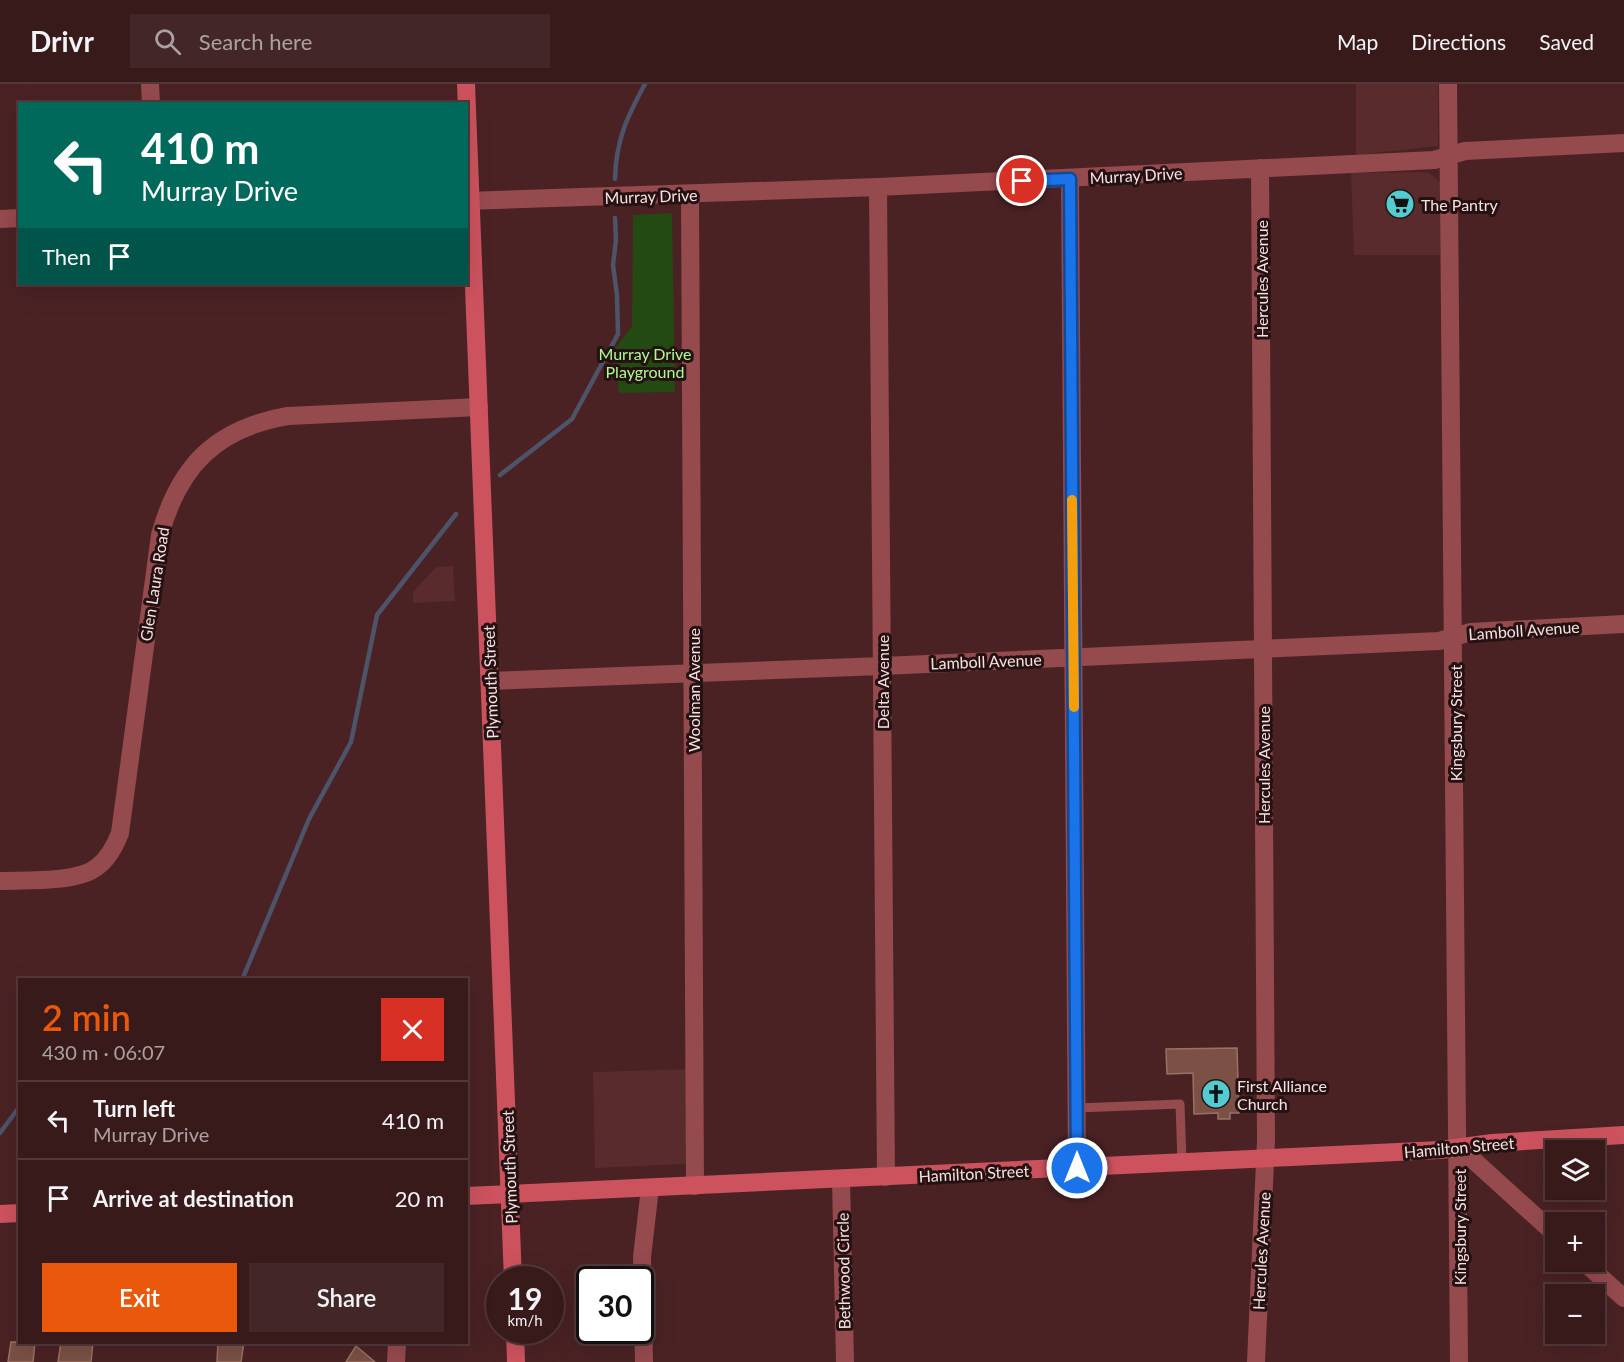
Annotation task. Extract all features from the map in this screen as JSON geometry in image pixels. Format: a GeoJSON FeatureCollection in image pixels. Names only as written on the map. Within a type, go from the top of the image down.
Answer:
{"type":"FeatureCollection","features":[{"type":"Feature","properties":{"kind":"street"},"geometry":{"type":"LineString","coordinates":[[150,84],[151,102]]}},
{"type":"Feature","properties":{"kind":"street","name":"Plymouth Street"},"geometry":{"type":"LineString","coordinates":[[466,84],[466,102]]}},
{"type":"Feature","properties":{"kind":"street","name":"Kingsbury Street"},"geometry":{"type":"LineString","coordinates":[[1448,84],[1460,1362]]}},
{"type":"Feature","properties":{"kind":"street","name":"Murray Drive"},"geometry":{"type":"LineString","coordinates":[[469,201],[690,195],[1070,179],[1434,160],[1465,151],[1624,143]]}},
{"type":"Feature","properties":{"kind":"street","name":"Plymouth Street"},"geometry":{"type":"LineString","coordinates":[[468,162],[513,1266]]}},
{"type":"Feature","properties":{"kind":"street","name":"Hercules Avenue"},"geometry":{"type":"LineString","coordinates":[[1256,1362],[1265,1158],[1260,168]]}},
{"type":"Feature","properties":{"kind":"street"},"geometry":{"type":"LineString","coordinates":[[1070,179],[1077,1168]]}},
{"type":"Feature","properties":{"kind":"street","name":"Delta Avenue"},"geometry":{"type":"LineString","coordinates":[[878,187],[886,1177]]}},
{"type":"Feature","properties":{"kind":"street","name":"Woolman Avenue"},"geometry":{"type":"LineString","coordinates":[[690,195],[695,1186]]}},
{"type":"Feature","properties":{"kind":"street"},"geometry":{"type":"LineString","coordinates":[[0,219],[18,218]]}},
{"type":"Feature","properties":{"kind":"street","name":"Glen Laura Road"},"geometry":{"type":"LineString","coordinates":[[0,881],[64,877],[87,873],[98,867],[115,846],[120,833],[160,535],[167,510],[181,482],[196,462],[216,444],[261,420],[288,416],[479,407]]}},
{"type":"Feature","properties":{"kind":"street","name":"Lamboll Avenue"},"geometry":{"type":"LineString","coordinates":[[490,681],[1263,650],[1439,641],[1471,632],[1624,624]]}},
{"type":"Feature","properties":{"kind":"street","name":"Hamilton Street"},"geometry":{"type":"LineString","coordinates":[[468,1196],[1440,1150],[1492,1143],[1624,1135]]}},
{"type":"Feature","properties":{"kind":"street"},"geometry":{"type":"LineString","coordinates":[[1459,1147],[1545,1225]]}},
{"type":"Feature","properties":{"kind":"street","name":"Bethwood Circle"},"geometry":{"type":"LineString","coordinates":[[841,1180],[844,1362]]}},
{"type":"Feature","properties":{"kind":"street"},"geometry":{"type":"LineString","coordinates":[[644,1362],[642,1257],[650,1188]]}},
{"type":"Feature","properties":{"kind":"street"},"geometry":{"type":"LineString","coordinates":[[0,1214],[18,1213]]}},
{"type":"Feature","properties":{"kind":"street"},"geometry":{"type":"LineString","coordinates":[[1595,1272],[1624,1298]]}},
{"type":"Feature","properties":{"kind":"street"},"geometry":{"type":"LineString","coordinates":[[396,1362],[397,1344]]}},
{"type":"Feature","properties":{"kind":"street"},"geometry":{"type":"LineString","coordinates":[[515,1344],[516,1362]]}},
{"type":"Feature","properties":{"kind":"lane"},"geometry":{"type":"LineString","coordinates":[[1077,1108],[1180,1104],[1182,1162]]}},
{"type":"Feature","properties":{"kind":"shaded area"},"geometry":{"type":"Polygon","coordinates":[[[1356,84],[1438,84],[1438,146],[1356,155],[1356,84]]]}},
{"type":"Feature","properties":{"kind":"shaded area"},"geometry":{"type":"Polygon","coordinates":[[[1428,172],[1440,182],[1440,255],[1354,255],[1351,173],[1428,172]]]}},
{"type":"Feature","properties":{"kind":"shaded area"},"geometry":{"type":"Polygon","coordinates":[[[453,566],[455,601],[413,603],[413,592],[436,567],[453,566]]]}},
{"type":"Feature","properties":{"kind":"shaded area"},"geometry":{"type":"Polygon","coordinates":[[[689,1069],[689,1157],[685,1164],[595,1168],[593,1072],[689,1069]]]}},
{"type":"Feature","properties":{"kind":"green space","name":"Murray Drive Playground"},"geometry":{"type":"Polygon","coordinates":[[[672,213],[675,392],[619,393],[614,350],[632,326],[633,215],[672,213]]]}},
{"type":"Feature","properties":{"kind":"building","name":"First Alliance Church"},"geometry":{"type":"Polygon","coordinates":[[[1237,1048],[1239,1113],[1230,1113],[1230,1119],[1218,1119],[1218,1113],[1194,1114],[1193,1073],[1167,1074],[1166,1049],[1237,1048]]]}},
{"type":"Feature","properties":{"kind":"building"},"geometry":{"type":"Polygon","coordinates":[[[11,1342],[35,1344],[33,1362],[8,1362],[11,1342]]]}},
{"type":"Feature","properties":{"kind":"building"},"geometry":{"type":"Polygon","coordinates":[[[61,1344],[93,1344],[91,1362],[58,1362],[61,1344]]]}},
{"type":"Feature","properties":{"kind":"building"},"geometry":{"type":"Polygon","coordinates":[[[218,1344],[244,1344],[241,1362],[217,1362],[218,1344]]]}},
{"type":"Feature","properties":{"kind":"building"},"geometry":{"type":"Polygon","coordinates":[[[356,1346],[375,1362],[346,1362],[356,1346]]]}},
{"type":"Feature","properties":{"kind":"waterway"},"geometry":{"type":"LineString","coordinates":[[615,179],[620,141],[645,84]]}},
{"type":"Feature","properties":{"kind":"waterway"},"geometry":{"type":"LineString","coordinates":[[500,475],[572,419],[618,334],[617,295],[613,265],[616,240],[615,218]]}},
{"type":"Feature","properties":{"kind":"waterway"},"geometry":{"type":"LineString","coordinates":[[243,978],[309,819],[351,742],[377,615],[456,514]]}},
{"type":"Feature","properties":{"kind":"waterway"},"geometry":{"type":"LineString","coordinates":[[0,1133],[18,1109]]}},
{"type":"Feature","properties":{"kind":"slow traffic"},"geometry":{"type":"LineString","coordinates":[[1072,500],[1074,707]]}},
{"type":"Feature","properties":{"kind":"place","name":"The Pantry"},"geometry":{"type":"Point","coordinates":[1400,204]}},
{"type":"Feature","properties":{"kind":"place","name":"First Alliance Church"},"geometry":{"type":"Point","coordinates":[1216,1094]}},
{"type":"Feature","properties":{"kind":"route"},"geometry":{"type":"LineString","coordinates":[[1022,181],[1070,179],[1077,1168]]}}]}
